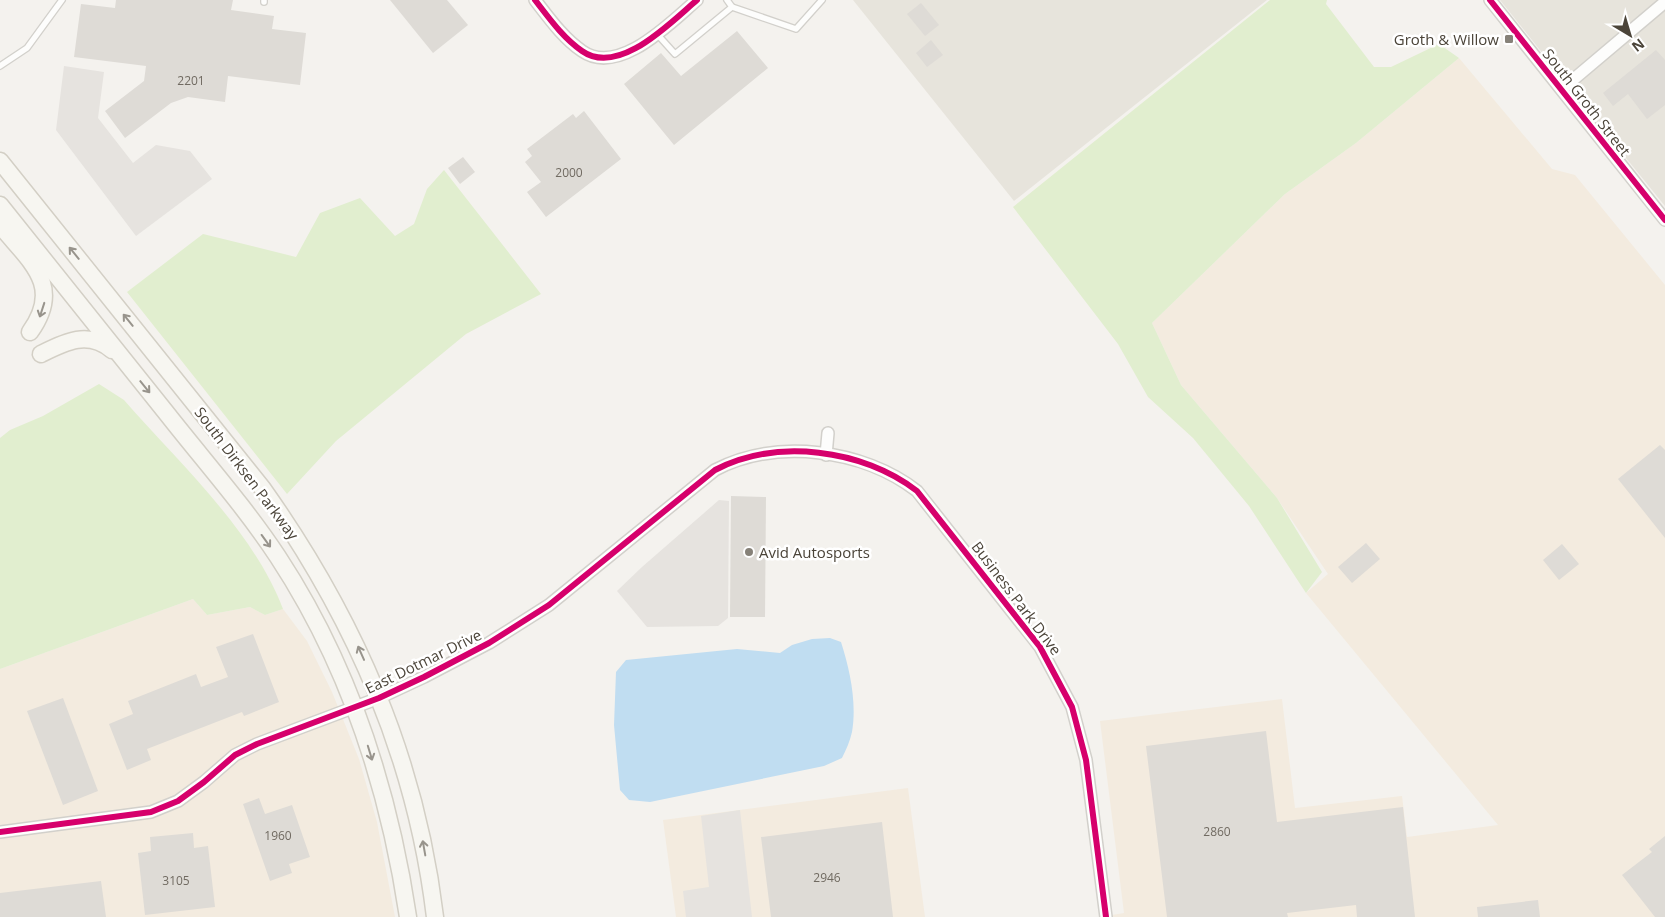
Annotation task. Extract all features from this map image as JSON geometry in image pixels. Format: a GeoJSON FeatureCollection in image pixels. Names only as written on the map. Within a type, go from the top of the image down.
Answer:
{"type":"FeatureCollection","features":[{"type":"Feature","properties":{"kind":"main road","name":"South Dirksen Parkway"},"geometry":{"type":"LineString","coordinates":[[0,161],[263,489],[293,532],[336,602],[360,650],[390,723],[413,797],[421,831],[435,917]]}},
{"type":"Feature","properties":{"kind":"main road","name":"South Dirksen Parkway"},"geometry":{"type":"LineString","coordinates":[[0,205],[238,501],[278,558],[313,619],[354,708],[375,768],[400,865],[408,917]]}},
{"type":"Feature","properties":{"kind":"main road"},"geometry":{"type":"LineString","coordinates":[[0,224],[42,276],[45,299],[38,322],[30,332]]}},
{"type":"Feature","properties":{"kind":"main road"},"geometry":{"type":"LineString","coordinates":[[41,354],[63,343],[86,338],[109,347],[122,357]]}},
{"type":"Feature","properties":{"kind":"street"},"geometry":{"type":"LineString","coordinates":[[535,0],[567,39],[583,53],[608,58],[635,50],[698,0]]}},
{"type":"Feature","properties":{"kind":"street","name":"South Groth Street"},"geometry":{"type":"LineString","coordinates":[[1490,0],[1665,220]]}},
{"type":"Feature","properties":{"kind":"street"},"geometry":{"type":"LineString","coordinates":[[1562,89],[1665,2]]}},
{"type":"Feature","properties":{"kind":"street"},"geometry":{"type":"LineString","coordinates":[[826,455],[828,433]]}},
{"type":"Feature","properties":{"kind":"street","name":"East Dotmar Drive"},"geometry":{"type":"LineString","coordinates":[[0,832],[151,812],[178,801],[204,782],[235,755],[257,744],[379,698],[489,643],[549,605],[715,470],[730,462],[774,451],[826,455]]}},
{"type":"Feature","properties":{"kind":"street","name":"Business Park Drive"},"geometry":{"type":"LineString","coordinates":[[826,455],[871,464],[917,490],[1040,647],[1052,666],[1072,707],[1086,760],[1106,917]]}},
{"type":"Feature","properties":{"kind":"lane"},"geometry":{"type":"LineString","coordinates":[[0,66],[27,48],[62,0]]}},
{"type":"Feature","properties":{"kind":"lane"},"geometry":{"type":"LineString","coordinates":[[727,0],[732,7],[796,29],[822,0]]}},
{"type":"Feature","properties":{"kind":"lane"},"geometry":{"type":"LineString","coordinates":[[657,34],[675,54],[732,7]]}},
{"type":"Feature","properties":{"kind":"shaded area"},"geometry":{"type":"Polygon","coordinates":[[[853,0],[1267,0],[1014,201],[853,0]]]}},
{"type":"Feature","properties":{"kind":"shaded area"},"geometry":{"type":"Polygon","coordinates":[[[1500,0],[1665,0],[1665,206],[1626,158],[1500,0]]]}},
{"type":"Feature","properties":{"kind":"shaded area"},"geometry":{"type":"Polygon","coordinates":[[[1459,58],[1552,169],[1575,175],[1665,285],[1665,917],[1100,917],[1124,913],[1100,721],[1282,699],[1295,808],[1402,796],[1407,837],[1498,825],[1306,593],[1328,574],[1277,498],[1181,385],[1152,323],[1285,194],[1356,143],[1459,58]]]}},
{"type":"Feature","properties":{"kind":"shaded area"},"geometry":{"type":"Polygon","coordinates":[[[64,66],[104,72],[98,118],[133,163],[156,145],[190,151],[212,179],[136,236],[56,130],[64,66]]]}},
{"type":"Feature","properties":{"kind":"shaded area"},"geometry":{"type":"Polygon","coordinates":[[[719,500],[729,501],[728,618],[718,626],[647,627],[617,591],[719,500]]]}},
{"type":"Feature","properties":{"kind":"shaded area"},"geometry":{"type":"Polygon","coordinates":[[[193,599],[207,615],[250,607],[265,615],[283,609],[307,641],[332,692],[359,759],[377,822],[395,917],[0,917],[0,669],[193,599]]]}},
{"type":"Feature","properties":{"kind":"shaded area"},"geometry":{"type":"Polygon","coordinates":[[[908,788],[925,917],[676,917],[663,820],[908,788]]]}},
{"type":"Feature","properties":{"kind":"shaded area"},"geometry":{"type":"Polygon","coordinates":[[[740,810],[752,917],[686,917],[683,891],[709,887],[701,816],[740,810]]]}},
{"type":"Feature","properties":{"kind":"green space"},"geometry":{"type":"Polygon","coordinates":[[[1270,0],[1327,0],[1326,4],[1374,67],[1391,67],[1439,44],[1459,58],[1356,143],[1285,194],[1152,323],[1181,385],[1277,498],[1322,572],[1306,593],[1249,506],[1193,438],[1148,397],[1118,344],[1013,207],[1270,0]]]}},
{"type":"Feature","properties":{"kind":"green space"},"geometry":{"type":"Polygon","coordinates":[[[444,170],[541,294],[466,334],[336,441],[287,494],[127,292],[203,234],[296,257],[320,213],[360,198],[395,236],[414,224],[427,189],[444,170]]]}},
{"type":"Feature","properties":{"kind":"green space"},"geometry":{"type":"Polygon","coordinates":[[[99,384],[124,400],[213,498],[253,552],[270,580],[283,609],[265,615],[250,607],[207,615],[193,599],[0,669],[0,438],[10,430],[43,416],[99,384]]]}},
{"type":"Feature","properties":{"kind":"water"},"geometry":{"type":"Polygon","coordinates":[[[830,638],[841,642],[850,675],[853,698],[852,732],[842,758],[824,766],[650,802],[629,800],[620,790],[614,725],[616,672],[626,660],[737,649],[780,653],[792,645],[812,639],[830,638]]]}},
{"type":"Feature","properties":{"kind":"building"},"geometry":{"type":"Polygon","coordinates":[[[116,0],[233,0],[231,10],[274,16],[272,29],[306,33],[300,85],[228,76],[225,102],[188,97],[171,103],[125,138],[105,111],[144,81],[146,66],[74,57],[81,4],[115,8],[116,0]]]}},
{"type":"Feature","properties":{"kind":"building"},"geometry":{"type":"Polygon","coordinates":[[[390,0],[447,0],[468,25],[433,53],[390,0]]]}},
{"type":"Feature","properties":{"kind":"building"},"geometry":{"type":"Polygon","coordinates":[[[921,3],[939,25],[925,36],[907,14],[921,3]]]}},
{"type":"Feature","properties":{"kind":"building"},"geometry":{"type":"Polygon","coordinates":[[[737,31],[768,68],[674,145],[624,84],[661,53],[681,76],[737,31]]]}},
{"type":"Feature","properties":{"kind":"building"},"geometry":{"type":"Polygon","coordinates":[[[931,40],[943,55],[927,67],[916,53],[931,40]]]}},
{"type":"Feature","properties":{"kind":"building"},"geometry":{"type":"Polygon","coordinates":[[[1656,50],[1665,60],[1665,105],[1647,119],[1628,94],[1613,106],[1603,93],[1656,50]]]}},
{"type":"Feature","properties":{"kind":"building"},"geometry":{"type":"Polygon","coordinates":[[[584,111],[621,159],[546,217],[527,192],[541,182],[525,162],[532,156],[527,149],[573,114],[576,118],[584,111]]]}},
{"type":"Feature","properties":{"kind":"building"},"geometry":{"type":"Polygon","coordinates":[[[463,157],[475,172],[460,184],[448,168],[463,157]]]}},
{"type":"Feature","properties":{"kind":"building"},"geometry":{"type":"Polygon","coordinates":[[[1660,445],[1665,450],[1665,538],[1618,479],[1660,445]]]}},
{"type":"Feature","properties":{"kind":"building"},"geometry":{"type":"Polygon","coordinates":[[[731,496],[766,497],[765,617],[730,617],[731,496]]]}},
{"type":"Feature","properties":{"kind":"building"},"geometry":{"type":"Polygon","coordinates":[[[1366,543],[1380,559],[1352,583],[1338,567],[1366,543]]]}},
{"type":"Feature","properties":{"kind":"building"},"geometry":{"type":"Polygon","coordinates":[[[1562,544],[1579,564],[1559,580],[1543,560],[1562,544]]]}},
{"type":"Feature","properties":{"kind":"building"},"geometry":{"type":"Polygon","coordinates":[[[253,634],[279,702],[244,716],[242,712],[147,749],[151,760],[127,770],[109,724],[133,714],[128,701],[196,674],[201,687],[228,677],[216,647],[253,634]]]}},
{"type":"Feature","properties":{"kind":"building"},"geometry":{"type":"Polygon","coordinates":[[[63,698],[98,791],[63,805],[27,711],[63,698]]]}},
{"type":"Feature","properties":{"kind":"building"},"geometry":{"type":"Polygon","coordinates":[[[1266,731],[1277,822],[1403,807],[1415,917],[1357,917],[1356,905],[1287,913],[1288,917],[1167,917],[1146,746],[1266,731]]]}},
{"type":"Feature","properties":{"kind":"building"},"geometry":{"type":"Polygon","coordinates":[[[259,798],[265,814],[292,805],[310,857],[289,864],[292,873],[270,881],[243,804],[259,798]]]}},
{"type":"Feature","properties":{"kind":"building"},"geometry":{"type":"Polygon","coordinates":[[[882,822],[893,917],[771,917],[761,837],[882,822]]]}},
{"type":"Feature","properties":{"kind":"building"},"geometry":{"type":"Polygon","coordinates":[[[193,833],[194,848],[208,846],[215,907],[145,915],[138,853],[151,851],[150,837],[193,833]]]}},
{"type":"Feature","properties":{"kind":"building"},"geometry":{"type":"Polygon","coordinates":[[[1665,836],[1665,917],[1655,917],[1622,875],[1652,852],[1649,849],[1665,836]]]}},
{"type":"Feature","properties":{"kind":"building"},"geometry":{"type":"Polygon","coordinates":[[[101,881],[106,917],[0,917],[0,893],[101,881]]]}},
{"type":"Feature","properties":{"kind":"building"},"geometry":{"type":"Polygon","coordinates":[[[1538,900],[1540,917],[1478,917],[1477,907],[1538,900]]]}},
{"type":"Feature","properties":{"kind":"cycle path"},"geometry":{"type":"LineString","coordinates":[[535,0],[569,40],[582,51],[596,57],[612,57],[644,44],[697,0]]}},
{"type":"Feature","properties":{"kind":"cycle path"},"geometry":{"type":"LineString","coordinates":[[1490,0],[1665,220]]}},
{"type":"Feature","properties":{"kind":"cycle path"},"geometry":{"type":"LineString","coordinates":[[0,832],[151,812],[178,801],[204,782],[235,755],[257,744],[379,698],[489,643],[549,605],[715,470],[739,460],[765,454],[791,452],[819,453],[845,457],[871,466],[895,477],[917,491],[1040,647],[1072,707],[1086,760],[1106,917]]}},
{"type":"Feature","properties":{"kind":"place","name":"Groth & Willow"},"geometry":{"type":"Point","coordinates":[1509,39]}},
{"type":"Feature","properties":{"kind":"place","name":"Avid Autosports"},"geometry":{"type":"Point","coordinates":[749,552]}}]}
